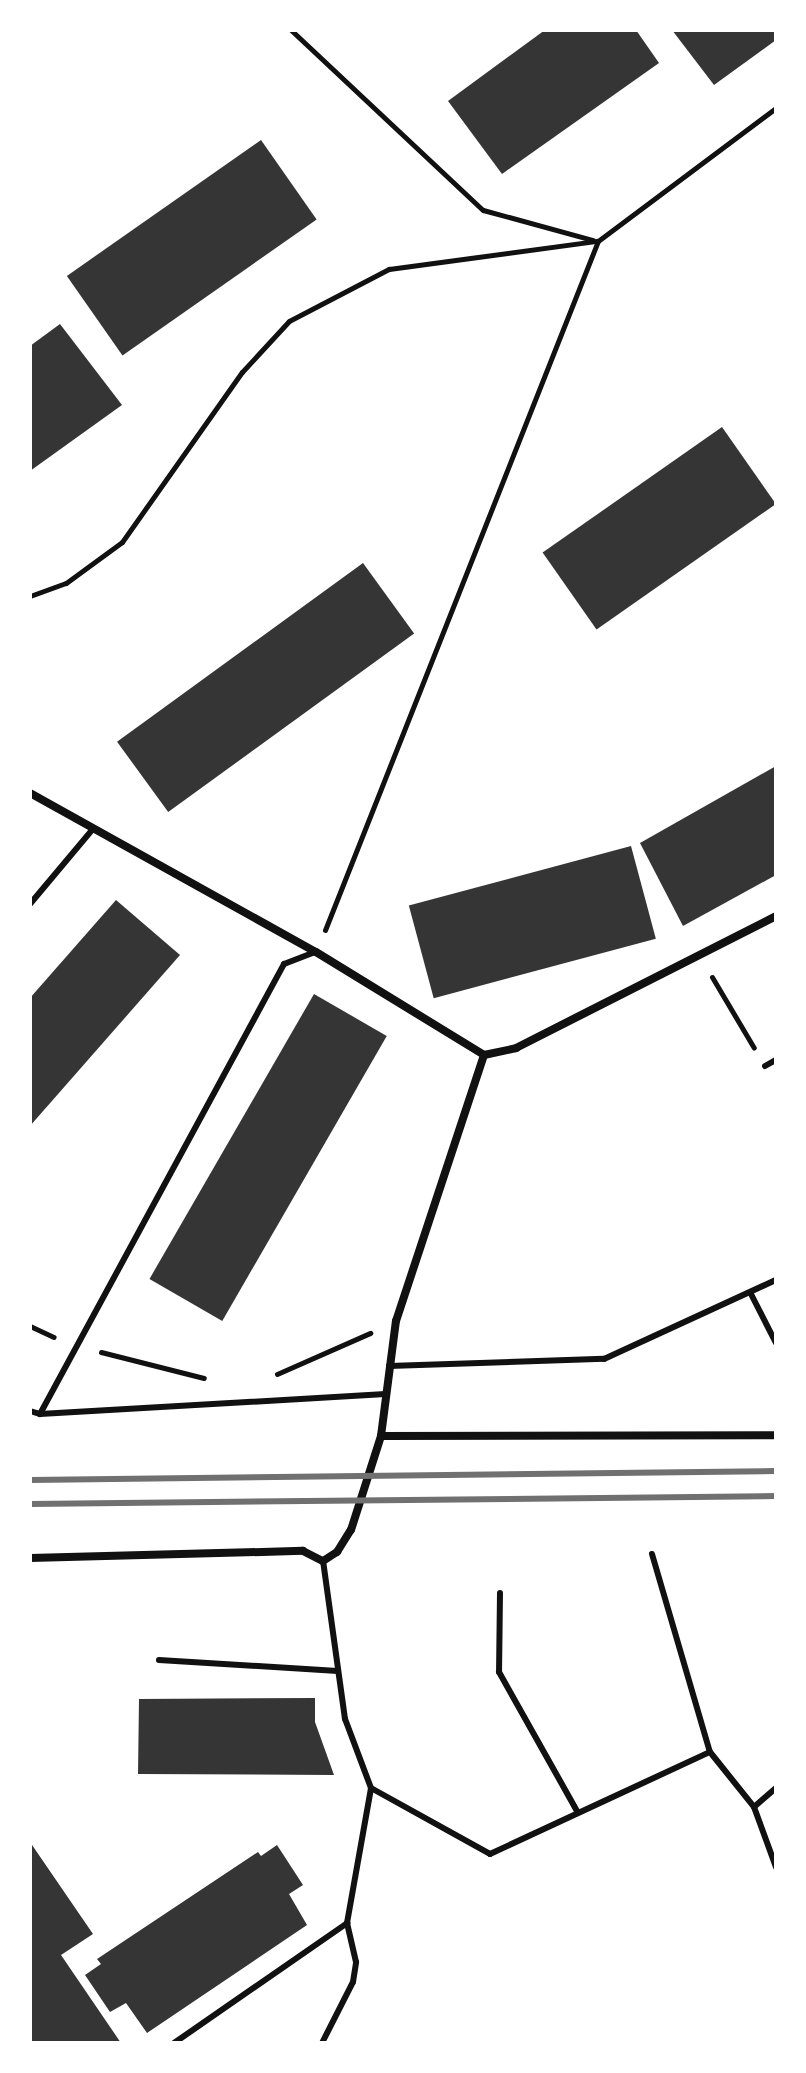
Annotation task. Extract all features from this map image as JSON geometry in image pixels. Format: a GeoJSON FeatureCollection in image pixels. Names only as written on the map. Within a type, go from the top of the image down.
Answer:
{"type":"FeatureCollection","features":[{"type":"Feature","properties":{"kind":"street"},"geometry":{"type":"LineString","coordinates":[[30,793],[316,952],[484,1055],[516,1048],[701,957],[776,916]]}},
{"type":"Feature","properties":{"kind":"street"},"geometry":{"type":"LineString","coordinates":[[30,1558],[303,1551],[323,1561],[337,1552],[351,1530],[381,1436],[396,1321],[484,1055]]}},
{"type":"Feature","properties":{"kind":"street"},"geometry":{"type":"LineString","coordinates":[[381,1436],[776,1435]]}},
{"type":"Feature","properties":{"kind":"lane"},"geometry":{"type":"LineString","coordinates":[[30,904],[92,830]]}},
{"type":"Feature","properties":{"kind":"lane"},"geometry":{"type":"LineString","coordinates":[[40,1414],[284,964],[316,952]]}},
{"type":"Feature","properties":{"kind":"lane"},"geometry":{"type":"LineString","coordinates":[[765,1066],[776,1060]]}},
{"type":"Feature","properties":{"kind":"lane"},"geometry":{"type":"LineString","coordinates":[[388,1366],[604,1359],[776,1280]]}},
{"type":"Feature","properties":{"kind":"lane"},"geometry":{"type":"LineString","coordinates":[[751,1294],[776,1343]]}},
{"type":"Feature","properties":{"kind":"lane"},"geometry":{"type":"LineString","coordinates":[[30,1411],[40,1414],[385,1394]]}},
{"type":"Feature","properties":{"kind":"lane"},"geometry":{"type":"LineString","coordinates":[[652,1554],[710,1752],[754,1807],[776,1867]]}},
{"type":"Feature","properties":{"kind":"lane"},"geometry":{"type":"LineString","coordinates":[[322,2043],[353,1982],[356,1962],[347,1923],[371,1788],[345,1719],[323,1561]]}},
{"type":"Feature","properties":{"kind":"lane"},"geometry":{"type":"LineString","coordinates":[[500,1593],[499,1672],[577,1811]]}},
{"type":"Feature","properties":{"kind":"lane"},"geometry":{"type":"LineString","coordinates":[[159,1660],[338,1671]]}},
{"type":"Feature","properties":{"kind":"lane"},"geometry":{"type":"LineString","coordinates":[[371,1788],[490,1854],[577,1811],[710,1752]]}},
{"type":"Feature","properties":{"kind":"lane"},"geometry":{"type":"LineString","coordinates":[[754,1807],[776,1788]]}},
{"type":"Feature","properties":{"kind":"lane"},"geometry":{"type":"LineString","coordinates":[[174,2043],[347,1923]]}},
{"type":"Feature","properties":{"kind":"path"},"geometry":{"type":"LineString","coordinates":[[291,30],[483,210],[598,241]]}},
{"type":"Feature","properties":{"kind":"path"},"geometry":{"type":"LineString","coordinates":[[30,596],[66,583],[122,542],[242,372],[289,321],[389,269],[598,241],[776,108]]}},
{"type":"Feature","properties":{"kind":"path"},"geometry":{"type":"LineString","coordinates":[[316,952],[598,241]]}},
{"type":"Feature","properties":{"kind":"path"},"geometry":{"type":"LineString","coordinates":[[701,957],[765,1066]]}},
{"type":"Feature","properties":{"kind":"path"},"geometry":{"type":"LineString","coordinates":[[272,1376],[396,1321]]}},
{"type":"Feature","properties":{"kind":"path"},"geometry":{"type":"LineString","coordinates":[[30,1326],[75,1346],[208,1379]]}},
{"type":"Feature","properties":{"kind":"building"},"geometry":{"type":"Polygon","coordinates":[[[545,30],[636,30],[659,63],[502,174],[448,101],[545,30]]]}},
{"type":"Feature","properties":{"kind":"building"},"geometry":{"type":"Polygon","coordinates":[[[672,30],[776,30],[776,40],[714,85],[672,30]]]}},
{"type":"Feature","properties":{"kind":"building"},"geometry":{"type":"Polygon","coordinates":[[[261,140],[317,219],[122,355],[67,276],[261,140]]]}},
{"type":"Feature","properties":{"kind":"building"},"geometry":{"type":"Polygon","coordinates":[[[60,324],[122,405],[30,471],[30,346],[60,324]]]}},
{"type":"Feature","properties":{"kind":"building"},"geometry":{"type":"Polygon","coordinates":[[[722,427],[776,504],[597,630],[543,553],[722,427]]]}},
{"type":"Feature","properties":{"kind":"building"},"geometry":{"type":"Polygon","coordinates":[[[363,563],[414,633],[168,812],[117,742],[363,563]]]}},
{"type":"Feature","properties":{"kind":"building"},"geometry":{"type":"Polygon","coordinates":[[[776,766],[776,875],[683,926],[640,843],[776,766]]]}},
{"type":"Feature","properties":{"kind":"building"},"geometry":{"type":"Polygon","coordinates":[[[631,846],[656,939],[434,998],[409,906],[631,846]]]}},
{"type":"Feature","properties":{"kind":"building"},"geometry":{"type":"Polygon","coordinates":[[[116,900],[180,955],[30,1126],[30,998],[116,900]]]}},
{"type":"Feature","properties":{"kind":"building"},"geometry":{"type":"Polygon","coordinates":[[[314,994],[387,1036],[222,1321],[150,1279],[314,994]]]}},
{"type":"Feature","properties":{"kind":"building"},"geometry":{"type":"Polygon","coordinates":[[[315,1698],[315,1722],[334,1775],[138,1774],[139,1699],[315,1698]]]}},
{"type":"Feature","properties":{"kind":"building"},"geometry":{"type":"Polygon","coordinates":[[[30,1842],[93,1934],[61,1955],[121,2043],[30,2043],[30,1842]]]}},
{"type":"Feature","properties":{"kind":"building"},"geometry":{"type":"Polygon","coordinates":[[[277,1845],[303,1885],[289,1894],[307,1925],[147,2033],[126,2003],[110,2012],[85,1975],[101,1964],[97,1959],[258,1852],[261,1856],[277,1845]]]}},
{"type":"Feature","properties":{"kind":"railway"},"geometry":{"type":"LineString","coordinates":[[30,1480],[776,1471]]}},
{"type":"Feature","properties":{"kind":"railway"},"geometry":{"type":"LineString","coordinates":[[30,1504],[776,1496]]}}]}
